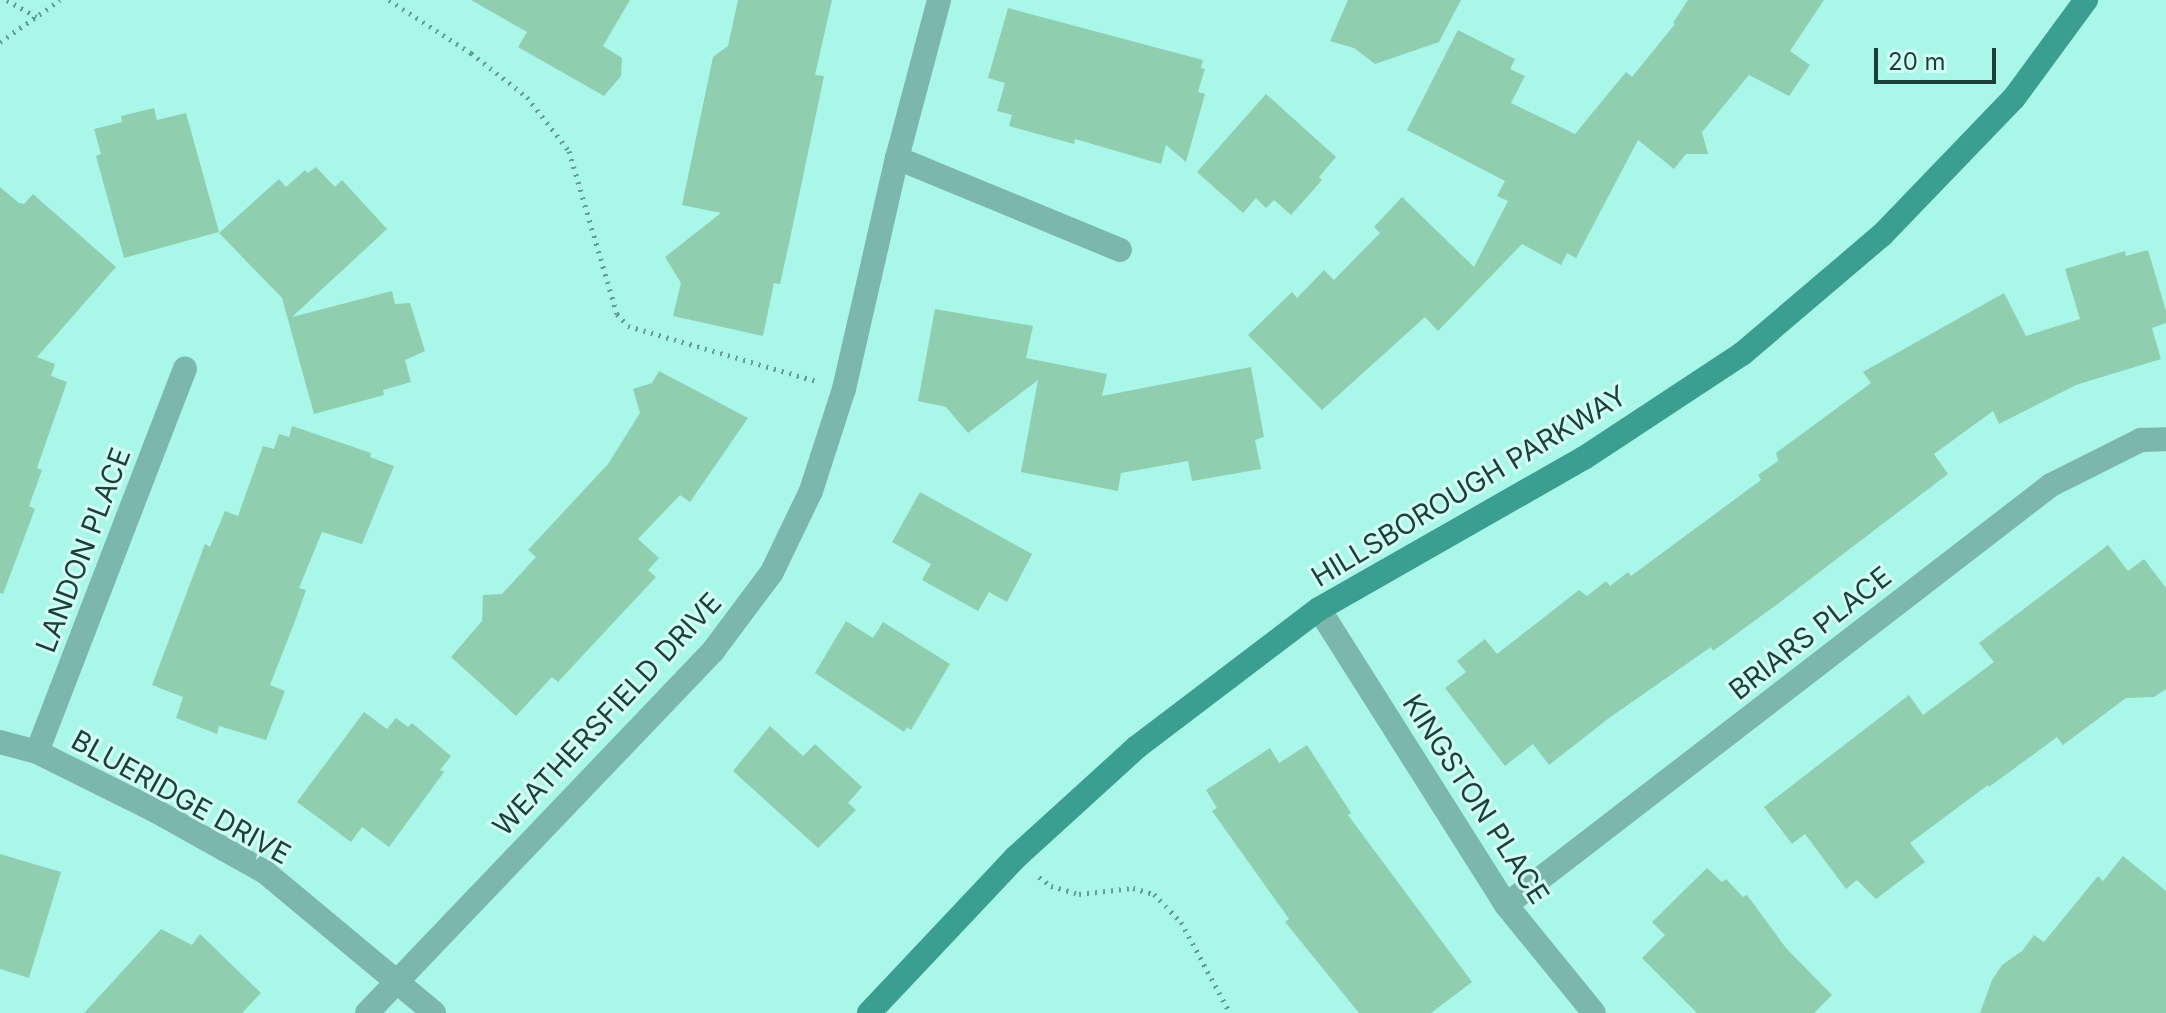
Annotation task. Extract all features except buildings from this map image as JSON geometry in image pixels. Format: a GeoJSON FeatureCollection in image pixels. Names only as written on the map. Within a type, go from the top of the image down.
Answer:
{"type":"FeatureCollection","features":[{"type":"Feature","properties":{"kind":"street","name":"WEATHERSFIELD DRIVE"},"geometry":{"type":"LineString","coordinates":[[367,1013],[713,651],[772,572],[811,491],[844,389],[897,158],[939,0]]}},
{"type":"Feature","properties":{"kind":"street","name":"HILLSBOROUGH PARKWAY"},"geometry":{"type":"LineString","coordinates":[[869,1013],[1015,858],[1137,747],[1319,609],[1584,458],[1742,354],[1882,235],[2014,98],[2086,0]]}},
{"type":"Feature","properties":{"kind":"street"},"geometry":{"type":"LineString","coordinates":[[897,158],[1120,250]]}},
{"type":"Feature","properties":{"kind":"street","name":"LANDON PLACE"},"geometry":{"type":"LineString","coordinates":[[37,752],[185,369]]}},
{"type":"Feature","properties":{"kind":"street","name":"BRIARS PLACE"},"geometry":{"type":"LineString","coordinates":[[1506,905],[2051,485],[2141,440],[2166,439]]}},
{"type":"Feature","properties":{"kind":"street","name":"KINGSTON PLACE"},"geometry":{"type":"LineString","coordinates":[[1319,609],[1506,905],[1594,1013]]}},
{"type":"Feature","properties":{"kind":"street","name":"BLUERIDGE DRIVE"},"geometry":{"type":"LineString","coordinates":[[0,742],[37,752],[154,810],[265,872],[434,1013]]}},
{"type":"Feature","properties":{"kind":"path"},"geometry":{"type":"LineString","coordinates":[[7,0],[36,17]]}},
{"type":"Feature","properties":{"kind":"path"},"geometry":{"type":"LineString","coordinates":[[0,42],[60,0]]}},
{"type":"Feature","properties":{"kind":"path"},"geometry":{"type":"LineString","coordinates":[[389,0],[398,2],[471,53],[527,97],[569,151],[617,314],[628,326],[844,389]]}},
{"type":"Feature","properties":{"kind":"path"},"geometry":{"type":"LineString","coordinates":[[1015,858],[1051,886],[1079,894],[1133,888],[1154,894],[1181,922],[1230,1013]]}}]}
